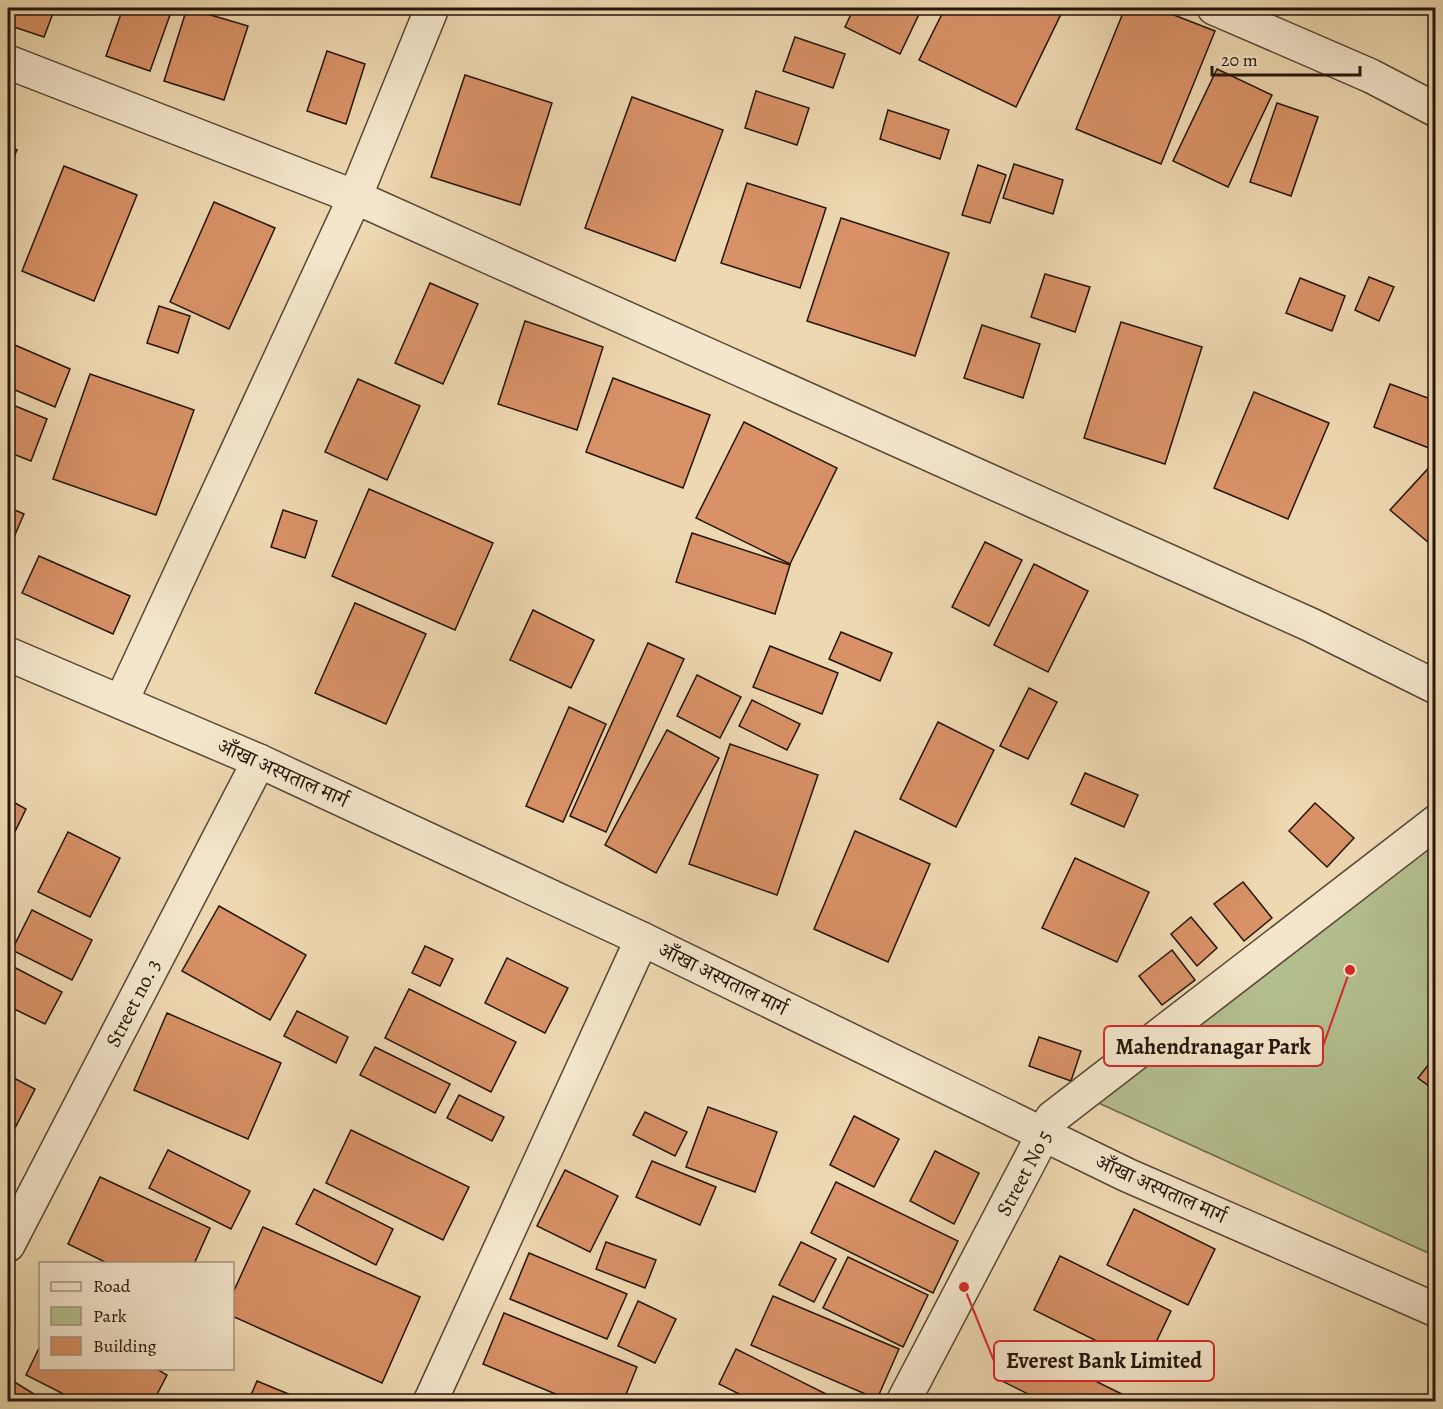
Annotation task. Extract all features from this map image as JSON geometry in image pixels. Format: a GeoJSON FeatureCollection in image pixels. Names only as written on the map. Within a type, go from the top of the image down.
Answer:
{"type":"FeatureCollection","features":[{"type":"Feature","properties":{"kind":"street"},"geometry":{"type":"LineString","coordinates":[[121,702],[355,197],[432,8]]}},
{"type":"Feature","properties":{"kind":"street"},"geometry":{"type":"LineString","coordinates":[[1214,8],[1371,76],[1436,110]]}},
{"type":"Feature","properties":{"kind":"street"},"geometry":{"type":"LineString","coordinates":[[8,62],[355,197],[1300,620],[1436,687]]}},
{"type":"Feature","properties":{"kind":"street","name":"आँखा अस्पताल मार्ग"},"geometry":{"type":"LineString","coordinates":[[8,654],[259,761],[642,939],[1127,1175],[1436,1310]]}},
{"type":"Feature","properties":{"kind":"street","name":"Street no. 3"},"geometry":{"type":"LineString","coordinates":[[8,1245],[259,761]]}},
{"type":"Feature","properties":{"kind":"street","name":"Street No 5"},"geometry":{"type":"LineString","coordinates":[[903,1401],[1052,1118],[1436,822]]}},
{"type":"Feature","properties":{"kind":"street"},"geometry":{"type":"LineString","coordinates":[[430,1401],[642,939]]}},
{"type":"Feature","properties":{"kind":"green space"},"geometry":{"type":"Polygon","coordinates":[[[1435,840],[1435,1256],[1092,1100],[1435,840]]]}},
{"type":"Feature","properties":{"kind":"building"},"geometry":{"type":"Polygon","coordinates":[[[13,8],[55,8],[44,37],[8,25],[13,8]]]}},
{"type":"Feature","properties":{"kind":"building"},"geometry":{"type":"Polygon","coordinates":[[[123,8],[149,8],[170,15],[150,71],[106,56],[123,8]]]}},
{"type":"Feature","properties":{"kind":"building"},"geometry":{"type":"Polygon","coordinates":[[[187,8],[248,26],[224,100],[164,81],[187,8]]]}},
{"type":"Feature","properties":{"kind":"building"},"geometry":{"type":"Polygon","coordinates":[[[854,8],[922,8],[900,54],[845,27],[854,8]]]}},
{"type":"Feature","properties":{"kind":"building"},"geometry":{"type":"Polygon","coordinates":[[[945,8],[1048,8],[1061,14],[1016,107],[919,60],[945,8]]]}},
{"type":"Feature","properties":{"kind":"building"},"geometry":{"type":"Polygon","coordinates":[[[1125,8],[1156,8],[1215,31],[1161,164],[1076,129],[1125,8]]]}},
{"type":"Feature","properties":{"kind":"building"},"geometry":{"type":"Polygon","coordinates":[[[795,37],[845,54],[833,88],[783,71],[795,37]]]}},
{"type":"Feature","properties":{"kind":"building"},"geometry":{"type":"Polygon","coordinates":[[[327,51],[365,64],[346,124],[307,111],[327,51]]]}},
{"type":"Feature","properties":{"kind":"building"},"geometry":{"type":"Polygon","coordinates":[[[1217,69],[1272,95],[1228,187],[1173,161],[1217,69]]]}},
{"type":"Feature","properties":{"kind":"building"},"geometry":{"type":"Polygon","coordinates":[[[465,75],[552,103],[520,205],[431,177],[465,75]]]}},
{"type":"Feature","properties":{"kind":"building"},"geometry":{"type":"Polygon","coordinates":[[[756,91],[809,108],[797,145],[745,128],[756,91]]]}},
{"type":"Feature","properties":{"kind":"building"},"geometry":{"type":"Polygon","coordinates":[[[632,97],[723,130],[675,261],[585,228],[632,97]]]}},
{"type":"Feature","properties":{"kind":"building"},"geometry":{"type":"Polygon","coordinates":[[[1277,103],[1318,117],[1291,196],[1250,182],[1277,103]]]}},
{"type":"Feature","properties":{"kind":"building"},"geometry":{"type":"Polygon","coordinates":[[[888,110],[949,130],[940,159],[880,139],[888,110]]]}},
{"type":"Feature","properties":{"kind":"building"},"geometry":{"type":"Polygon","coordinates":[[[8,146],[17,150],[8,171],[8,146]]]}},
{"type":"Feature","properties":{"kind":"building"},"geometry":{"type":"Polygon","coordinates":[[[1014,164],[1063,180],[1053,214],[1003,198],[1014,164]]]}},
{"type":"Feature","properties":{"kind":"building"},"geometry":{"type":"Polygon","coordinates":[[[978,165],[1006,175],[990,223],[962,215],[978,165]]]}},
{"type":"Feature","properties":{"kind":"building"},"geometry":{"type":"Polygon","coordinates":[[[64,166],[137,195],[94,301],[22,271],[64,166]]]}},
{"type":"Feature","properties":{"kind":"building"},"geometry":{"type":"Polygon","coordinates":[[[747,183],[826,208],[800,288],[721,263],[747,183]]]}},
{"type":"Feature","properties":{"kind":"building"},"geometry":{"type":"Polygon","coordinates":[[[214,202],[275,228],[229,329],[170,302],[214,202]]]}},
{"type":"Feature","properties":{"kind":"building"},"geometry":{"type":"Polygon","coordinates":[[[841,218],[949,253],[915,356],[807,321],[841,218]]]}},
{"type":"Feature","properties":{"kind":"building"},"geometry":{"type":"Polygon","coordinates":[[[1045,274],[1090,287],[1075,332],[1031,317],[1045,274]]]}},
{"type":"Feature","properties":{"kind":"building"},"geometry":{"type":"Polygon","coordinates":[[[1369,277],[1394,287],[1379,321],[1355,310],[1369,277]]]}},
{"type":"Feature","properties":{"kind":"building"},"geometry":{"type":"Polygon","coordinates":[[[1300,278],[1345,296],[1332,331],[1286,313],[1300,278]]]}},
{"type":"Feature","properties":{"kind":"building"},"geometry":{"type":"Polygon","coordinates":[[[430,283],[478,304],[443,384],[395,363],[430,283]]]}},
{"type":"Feature","properties":{"kind":"building"},"geometry":{"type":"Polygon","coordinates":[[[159,306],[190,316],[178,353],[147,343],[159,306]]]}},
{"type":"Feature","properties":{"kind":"building"},"geometry":{"type":"Polygon","coordinates":[[[525,321],[603,347],[577,430],[498,404],[525,321]]]}},
{"type":"Feature","properties":{"kind":"building"},"geometry":{"type":"Polygon","coordinates":[[[1121,322],[1202,347],[1165,464],[1084,438],[1121,322]]]}},
{"type":"Feature","properties":{"kind":"building"},"geometry":{"type":"Polygon","coordinates":[[[982,325],[1040,344],[1023,398],[964,378],[982,325]]]}},
{"type":"Feature","properties":{"kind":"building"},"geometry":{"type":"Polygon","coordinates":[[[8,342],[70,369],[55,407],[8,387],[8,342]]]}},
{"type":"Feature","properties":{"kind":"building"},"geometry":{"type":"Polygon","coordinates":[[[90,374],[194,410],[156,515],[53,479],[90,374]]]}},
{"type":"Feature","properties":{"kind":"building"},"geometry":{"type":"Polygon","coordinates":[[[613,378],[710,415],[683,488],[586,452],[613,378]]]}},
{"type":"Feature","properties":{"kind":"building"},"geometry":{"type":"Polygon","coordinates":[[[358,379],[420,406],[387,480],[325,452],[358,379]]]}},
{"type":"Feature","properties":{"kind":"building"},"geometry":{"type":"Polygon","coordinates":[[[1390,384],[1436,401],[1436,432],[1429,448],[1374,427],[1390,384]]]}},
{"type":"Feature","properties":{"kind":"building"},"geometry":{"type":"Polygon","coordinates":[[[1254,392],[1329,423],[1288,519],[1214,488],[1254,392]]]}},
{"type":"Feature","properties":{"kind":"building"},"geometry":{"type":"Polygon","coordinates":[[[8,403],[47,419],[31,461],[8,452],[8,403]]]}},
{"type":"Feature","properties":{"kind":"building"},"geometry":{"type":"Polygon","coordinates":[[[744,422],[837,468],[790,564],[696,518],[744,422]]]}},
{"type":"Feature","properties":{"kind":"building"},"geometry":{"type":"Polygon","coordinates":[[[1436,460],[1436,535],[1429,543],[1390,510],[1436,460]]]}},
{"type":"Feature","properties":{"kind":"building"},"geometry":{"type":"Polygon","coordinates":[[[369,489],[493,543],[455,630],[332,576],[369,489]]]}},
{"type":"Feature","properties":{"kind":"building"},"geometry":{"type":"Polygon","coordinates":[[[8,507],[24,514],[8,551],[8,507]]]}},
{"type":"Feature","properties":{"kind":"building"},"geometry":{"type":"Polygon","coordinates":[[[283,510],[317,521],[305,558],[271,547],[283,510]]]}},
{"type":"Feature","properties":{"kind":"building"},"geometry":{"type":"Polygon","coordinates":[[[692,533],[790,565],[775,614],[676,582],[692,533]]]}},
{"type":"Feature","properties":{"kind":"building"},"geometry":{"type":"Polygon","coordinates":[[[985,542],[1022,560],[989,626],[952,607],[985,542]]]}},
{"type":"Feature","properties":{"kind":"building"},"geometry":{"type":"Polygon","coordinates":[[[39,556],[130,596],[113,634],[22,593],[39,556]]]}},
{"type":"Feature","properties":{"kind":"building"},"geometry":{"type":"Polygon","coordinates":[[[1034,564],[1088,591],[1048,672],[994,645],[1034,564]]]}},
{"type":"Feature","properties":{"kind":"building"},"geometry":{"type":"Polygon","coordinates":[[[355,603],[426,634],[386,724],[315,693],[355,603]]]}},
{"type":"Feature","properties":{"kind":"building"},"geometry":{"type":"Polygon","coordinates":[[[533,610],[594,640],[571,688],[510,660],[533,610]]]}},
{"type":"Feature","properties":{"kind":"building"},"geometry":{"type":"Polygon","coordinates":[[[841,632],[892,653],[880,681],[829,659],[841,632]]]}},
{"type":"Feature","properties":{"kind":"building"},"geometry":{"type":"Polygon","coordinates":[[[648,643],[684,659],[606,832],[570,816],[648,643]]]}},
{"type":"Feature","properties":{"kind":"building"},"geometry":{"type":"Polygon","coordinates":[[[770,646],[838,673],[822,714],[753,687],[770,646]]]}},
{"type":"Feature","properties":{"kind":"building"},"geometry":{"type":"Polygon","coordinates":[[[697,675],[741,697],[720,738],[677,716],[697,675]]]}},
{"type":"Feature","properties":{"kind":"building"},"geometry":{"type":"Polygon","coordinates":[[[1029,688],[1057,702],[1028,759],[1000,746],[1029,688]]]}},
{"type":"Feature","properties":{"kind":"building"},"geometry":{"type":"Polygon","coordinates":[[[752,700],[800,724],[787,750],[739,726],[752,700]]]}},
{"type":"Feature","properties":{"kind":"building"},"geometry":{"type":"Polygon","coordinates":[[[569,707],[606,724],[563,822],[526,806],[569,707]]]}},
{"type":"Feature","properties":{"kind":"building"},"geometry":{"type":"Polygon","coordinates":[[[938,722],[994,750],[956,827],[900,799],[938,722]]]}},
{"type":"Feature","properties":{"kind":"building"},"geometry":{"type":"Polygon","coordinates":[[[667,730],[719,758],[656,873],[605,845],[667,730]]]}},
{"type":"Feature","properties":{"kind":"building"},"geometry":{"type":"Polygon","coordinates":[[[730,744],[818,775],[777,895],[689,864],[730,744]]]}},
{"type":"Feature","properties":{"kind":"building"},"geometry":{"type":"Polygon","coordinates":[[[1085,773],[1138,795],[1124,827],[1071,804],[1085,773]]]}},
{"type":"Feature","properties":{"kind":"building"},"geometry":{"type":"Polygon","coordinates":[[[8,799],[26,809],[8,846],[8,799]]]}},
{"type":"Feature","properties":{"kind":"building"},"geometry":{"type":"Polygon","coordinates":[[[1315,803],[1354,838],[1327,867],[1289,831],[1315,803]]]}},
{"type":"Feature","properties":{"kind":"building"},"geometry":{"type":"Polygon","coordinates":[[[855,831],[930,864],[888,962],[814,929],[855,831]]]}},
{"type":"Feature","properties":{"kind":"building"},"geometry":{"type":"Polygon","coordinates":[[[68,832],[120,858],[90,917],[38,892],[68,832]]]}},
{"type":"Feature","properties":{"kind":"building"},"geometry":{"type":"Polygon","coordinates":[[[1075,858],[1149,892],[1117,962],[1042,928],[1075,858]]]}},
{"type":"Feature","properties":{"kind":"building"},"geometry":{"type":"Polygon","coordinates":[[[1243,882],[1272,918],[1244,941],[1214,904],[1243,882]]]}},
{"type":"Feature","properties":{"kind":"building"},"geometry":{"type":"Polygon","coordinates":[[[219,906],[306,955],[270,1020],[182,971],[219,906]]]}},
{"type":"Feature","properties":{"kind":"building"},"geometry":{"type":"Polygon","coordinates":[[[32,910],[92,940],[72,980],[12,950],[32,910]]]}},
{"type":"Feature","properties":{"kind":"building"},"geometry":{"type":"Polygon","coordinates":[[[1191,917],[1217,948],[1197,966],[1171,934],[1191,917]]]}},
{"type":"Feature","properties":{"kind":"building"},"geometry":{"type":"Polygon","coordinates":[[[425,946],[453,959],[440,986],[412,973],[425,946]]]}},
{"type":"Feature","properties":{"kind":"building"},"geometry":{"type":"Polygon","coordinates":[[[1172,950],[1195,980],[1162,1005],[1139,976],[1172,950]]]}},
{"type":"Feature","properties":{"kind":"building"},"geometry":{"type":"Polygon","coordinates":[[[507,958],[568,988],[545,1033],[485,1003],[507,958]]]}},
{"type":"Feature","properties":{"kind":"building"},"geometry":{"type":"Polygon","coordinates":[[[8,964],[62,992],[45,1024],[8,1006],[8,964]]]}},
{"type":"Feature","properties":{"kind":"building"},"geometry":{"type":"Polygon","coordinates":[[[409,989],[516,1042],[491,1092],[385,1038],[409,989]]]}},
{"type":"Feature","properties":{"kind":"building"},"geometry":{"type":"Polygon","coordinates":[[[297,1011],[348,1037],[336,1063],[284,1036],[297,1011]]]}},
{"type":"Feature","properties":{"kind":"building"},"geometry":{"type":"Polygon","coordinates":[[[167,1013],[281,1063],[248,1139],[134,1090],[167,1013]]]}},
{"type":"Feature","properties":{"kind":"building"},"geometry":{"type":"Polygon","coordinates":[[[1039,1037],[1081,1051],[1071,1081],[1029,1066],[1039,1037]]]}},
{"type":"Feature","properties":{"kind":"building"},"geometry":{"type":"Polygon","coordinates":[[[375,1047],[450,1084],[435,1113],[360,1075],[375,1047]]]}},
{"type":"Feature","properties":{"kind":"building"},"geometry":{"type":"Polygon","coordinates":[[[1436,1055],[1436,1091],[1418,1078],[1436,1055]]]}},
{"type":"Feature","properties":{"kind":"building"},"geometry":{"type":"Polygon","coordinates":[[[8,1075],[35,1089],[11,1136],[8,1134],[8,1075]]]}},
{"type":"Feature","properties":{"kind":"building"},"geometry":{"type":"Polygon","coordinates":[[[459,1095],[504,1117],[492,1141],[447,1118],[459,1095]]]}},
{"type":"Feature","properties":{"kind":"building"},"geometry":{"type":"Polygon","coordinates":[[[708,1107],[777,1132],[755,1192],[686,1167],[708,1107]]]}},
{"type":"Feature","properties":{"kind":"building"},"geometry":{"type":"Polygon","coordinates":[[[645,1112],[687,1132],[675,1156],[633,1135],[645,1112]]]}},
{"type":"Feature","properties":{"kind":"building"},"geometry":{"type":"Polygon","coordinates":[[[854,1116],[899,1139],[874,1187],[830,1165],[854,1116]]]}},
{"type":"Feature","properties":{"kind":"building"},"geometry":{"type":"Polygon","coordinates":[[[351,1130],[469,1187],[443,1240],[326,1183],[351,1130]]]}},
{"type":"Feature","properties":{"kind":"building"},"geometry":{"type":"Polygon","coordinates":[[[168,1150],[250,1191],[231,1229],[149,1188],[168,1150]]]}},
{"type":"Feature","properties":{"kind":"building"},"geometry":{"type":"Polygon","coordinates":[[[935,1151],[979,1173],[954,1224],[910,1201],[935,1151]]]}},
{"type":"Feature","properties":{"kind":"building"},"geometry":{"type":"Polygon","coordinates":[[[652,1161],[716,1187],[700,1225],[636,1197],[652,1161]]]}},
{"type":"Feature","properties":{"kind":"building"},"geometry":{"type":"Polygon","coordinates":[[[565,1170],[618,1196],[590,1252],[537,1226],[565,1170]]]}},
{"type":"Feature","properties":{"kind":"building"},"geometry":{"type":"Polygon","coordinates":[[[100,1177],[210,1228],[195,1262],[105,1262],[68,1244],[100,1177]]]}},
{"type":"Feature","properties":{"kind":"building"},"geometry":{"type":"Polygon","coordinates":[[[836,1182],[958,1241],[933,1293],[811,1233],[836,1182]]]}},
{"type":"Feature","properties":{"kind":"building"},"geometry":{"type":"Polygon","coordinates":[[[314,1189],[393,1229],[376,1265],[296,1224],[314,1189]]]}},
{"type":"Feature","properties":{"kind":"building"},"geometry":{"type":"Polygon","coordinates":[[[1134,1209],[1215,1249],[1188,1305],[1107,1265],[1134,1209]]]}},
{"type":"Feature","properties":{"kind":"building"},"geometry":{"type":"Polygon","coordinates":[[[263,1227],[420,1297],[382,1383],[234,1317],[234,1291],[263,1227]]]}},
{"type":"Feature","properties":{"kind":"building"},"geometry":{"type":"Polygon","coordinates":[[[606,1242],[656,1260],[645,1288],[596,1269],[606,1242]]]}},
{"type":"Feature","properties":{"kind":"building"},"geometry":{"type":"Polygon","coordinates":[[[801,1242],[836,1259],[814,1302],[779,1285],[801,1242]]]}},
{"type":"Feature","properties":{"kind":"building"},"geometry":{"type":"Polygon","coordinates":[[[529,1253],[627,1294],[607,1339],[510,1299],[529,1253]]]}},
{"type":"Feature","properties":{"kind":"building"},"geometry":{"type":"Polygon","coordinates":[[[1060,1256],[1171,1311],[1145,1365],[1034,1310],[1060,1256]]]}},
{"type":"Feature","properties":{"kind":"building"},"geometry":{"type":"Polygon","coordinates":[[[848,1257],[928,1295],[903,1347],[823,1308],[848,1257]]]}},
{"type":"Feature","properties":{"kind":"building"},"geometry":{"type":"Polygon","coordinates":[[[773,1296],[899,1349],[877,1399],[751,1345],[773,1296]]]}},
{"type":"Feature","properties":{"kind":"building"},"geometry":{"type":"Polygon","coordinates":[[[638,1301],[676,1319],[655,1363],[618,1346],[638,1301]]]}},
{"type":"Feature","properties":{"kind":"building"},"geometry":{"type":"Polygon","coordinates":[[[504,1313],[637,1367],[623,1402],[575,1402],[483,1364],[504,1313]]]}},
{"type":"Feature","properties":{"kind":"building"},"geometry":{"type":"Polygon","coordinates":[[[1016,1342],[1138,1402],[1044,1402],[998,1379],[1016,1342]]]}},
{"type":"Feature","properties":{"kind":"building"},"geometry":{"type":"Polygon","coordinates":[[[39,1348],[39,1370],[158,1370],[167,1375],[153,1402],[79,1402],[26,1375],[39,1348]]]}},
{"type":"Feature","properties":{"kind":"building"},"geometry":{"type":"Polygon","coordinates":[[[736,1349],[842,1402],[755,1402],[719,1384],[736,1349]]]}},
{"type":"Feature","properties":{"kind":"building"},"geometry":{"type":"Polygon","coordinates":[[[8,1378],[47,1402],[8,1402],[8,1378]]]}},
{"type":"Feature","properties":{"kind":"building"},"geometry":{"type":"Polygon","coordinates":[[[257,1381],[308,1402],[248,1402],[257,1381]]]}},
{"type":"Feature","properties":{"kind":"place","name":"Mahendranagar Park"},"geometry":{"type":"Point","coordinates":[1350,970]}},
{"type":"Feature","properties":{"kind":"place","name":"Everest Bank Limited"},"geometry":{"type":"Point","coordinates":[964,1287]}}]}
